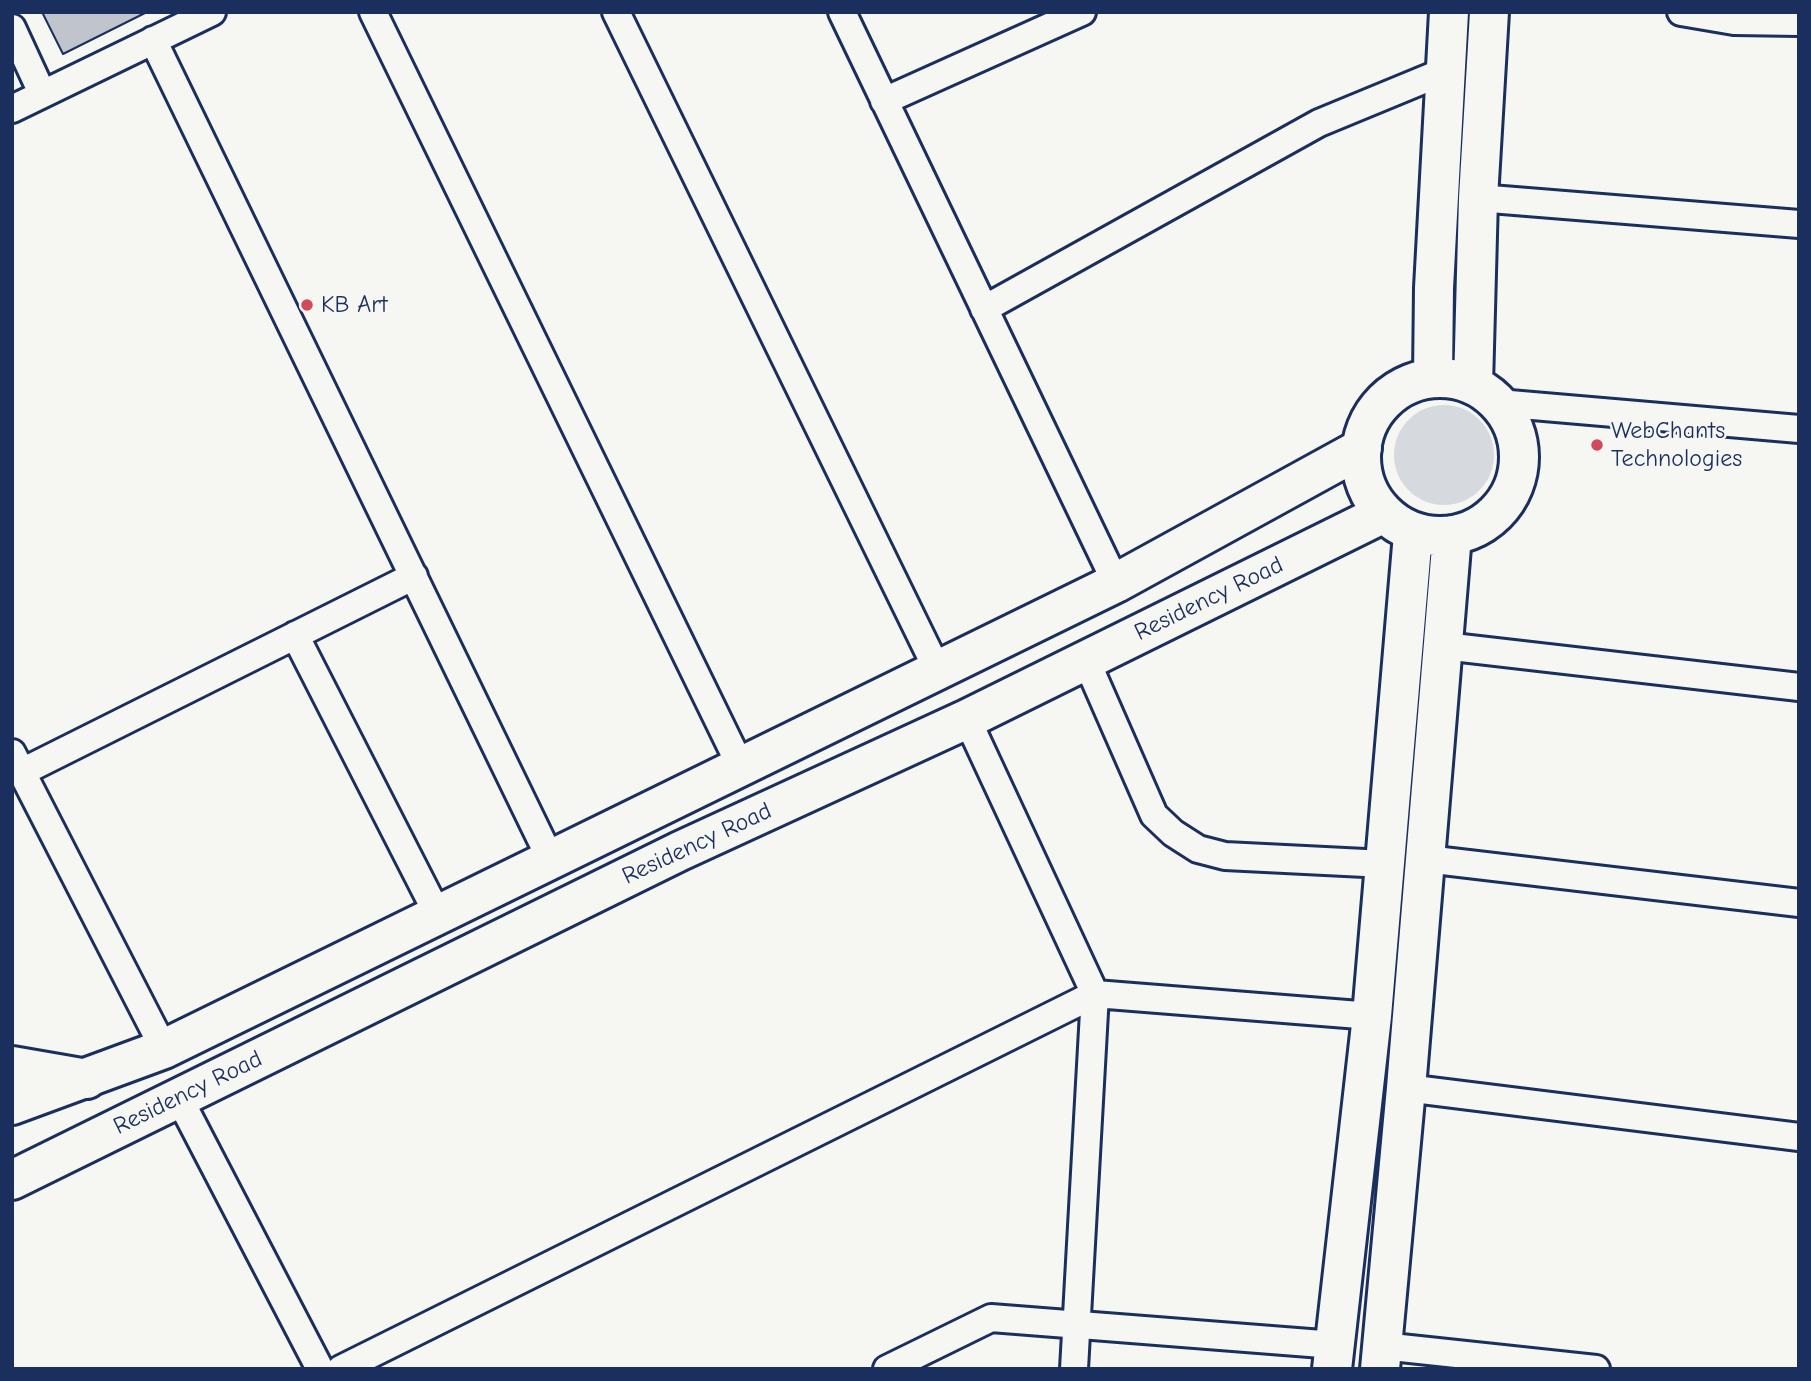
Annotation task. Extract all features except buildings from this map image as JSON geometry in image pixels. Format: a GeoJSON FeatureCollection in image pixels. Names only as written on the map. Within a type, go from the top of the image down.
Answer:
{"type":"FeatureCollection","features":[{"type":"Feature","properties":{"kind":"main road"},"geometry":{"type":"LineString","coordinates":[[1433,377],[1434,288],[1449,12]]}},
{"type":"Feature","properties":{"kind":"main road"},"geometry":{"type":"LineString","coordinates":[[1485,394],[1478,198],[1489,12]]}},
{"type":"Feature","properties":{"kind":"main road"},"geometry":{"type":"LineString","coordinates":[[1433,377],[1460,380],[1485,394],[1504,409],[1516,433],[1519,460],[1514,486],[1499,510],[1478,526],[1452,535],[1399,523],[1370,493],[1363,471],[1362,448],[1370,422],[1385,400],[1407,384],[1433,377]]}},
{"type":"Feature","properties":{"kind":"main road","name":"Residency Road"},"geometry":{"type":"LineString","coordinates":[[12,1105],[164,1049],[1116,583],[1362,448]]}},
{"type":"Feature","properties":{"kind":"main road","name":"Residency Road"},"geometry":{"type":"LineString","coordinates":[[12,1180],[680,851],[967,719],[1086,660],[1399,523]]}},
{"type":"Feature","properties":{"kind":"main road"},"geometry":{"type":"LineString","coordinates":[[1334,1357],[1372,1016],[1385,864],[1399,523]]}},
{"type":"Feature","properties":{"kind":"main road"},"geometry":{"type":"LineString","coordinates":[[1381,1357],[1452,535]]}},
{"type":"Feature","properties":{"kind":"main road"},"geometry":{"type":"LineString","coordinates":[[12,1066],[87,1079]]}},
{"type":"Feature","properties":{"kind":"street"},"geometry":{"type":"LineString","coordinates":[[12,109],[212,12]]}},
{"type":"Feature","properties":{"kind":"street"},"geometry":{"type":"LineString","coordinates":[[373,12],[741,767]]}},
{"type":"Feature","properties":{"kind":"street"},"geometry":{"type":"LineString","coordinates":[[616,12],[938,671]]}},
{"type":"Feature","properties":{"kind":"street"},"geometry":{"type":"LineString","coordinates":[[842,12],[1116,583]]}},
{"type":"Feature","properties":{"kind":"street"},"geometry":{"type":"LineString","coordinates":[[884,101],[1082,12]]}},
{"type":"Feature","properties":{"kind":"street"},"geometry":{"type":"LineString","coordinates":[[1681,12],[1734,21],[1799,22]]}},
{"type":"Feature","properties":{"kind":"street"},"geometry":{"type":"LineString","coordinates":[[12,28],[43,93]]}},
{"type":"Feature","properties":{"kind":"street"},"geometry":{"type":"LineString","coordinates":[[153,40],[551,860]]}},
{"type":"Feature","properties":{"kind":"street"},"geometry":{"type":"LineString","coordinates":[[984,309],[1319,123],[1445,71]]}},
{"type":"Feature","properties":{"kind":"street"},"geometry":{"type":"LineString","coordinates":[[1478,198],[1799,224]]}},
{"type":"Feature","properties":{"kind":"street"},"geometry":{"type":"LineString","coordinates":[[1485,394],[1799,429]]}},
{"type":"Feature","properties":{"kind":"street"},"geometry":{"type":"LineString","coordinates":[[164,1049],[17,762],[295,635],[414,576]]}},
{"type":"Feature","properties":{"kind":"street"},"geometry":{"type":"LineString","coordinates":[[295,635],[438,915]]}},
{"type":"Feature","properties":{"kind":"street"},"geometry":{"type":"LineString","coordinates":[[1444,646],[1799,687]]}},
{"type":"Feature","properties":{"kind":"street"},"geometry":{"type":"LineString","coordinates":[[1086,660],[1154,815],[1173,833],[1198,849],[1225,856],[1385,864]]}},
{"type":"Feature","properties":{"kind":"street"},"geometry":{"type":"LineString","coordinates":[[967,719],[1095,994],[1074,1369]]}},
{"type":"Feature","properties":{"kind":"street"},"geometry":{"type":"LineString","coordinates":[[1426,859],[1799,903]]}},
{"type":"Feature","properties":{"kind":"street"},"geometry":{"type":"LineString","coordinates":[[341,1369],[1095,994],[1372,1016]]}},
{"type":"Feature","properties":{"kind":"street"},"geometry":{"type":"LineString","coordinates":[[1406,1088],[1799,1137]]}},
{"type":"Feature","properties":{"kind":"street"},"geometry":{"type":"LineString","coordinates":[[178,1098],[320,1369]]}},
{"type":"Feature","properties":{"kind":"street"},"geometry":{"type":"LineString","coordinates":[[887,1369],[991,1318],[1078,1324],[1334,1357]]}},
{"type":"Feature","properties":{"kind":"street"},"geometry":{"type":"LineString","coordinates":[[1381,1357],[1597,1369]]}},
{"type":"Feature","properties":{"kind":"shaded area"},"geometry":{"type":"Polygon","coordinates":[[[1444,405],[1463,409],[1479,420],[1490,436],[1494,455],[1490,474],[1479,490],[1463,501],[1444,505],[1425,501],[1409,490],[1398,474],[1394,455],[1398,436],[1409,420],[1425,409],[1444,405]]]}},
{"type":"Feature","properties":{"kind":"place","name":"KB Art"},"geometry":{"type":"Point","coordinates":[307,305]}},
{"type":"Feature","properties":{"kind":"place","name":"WebChants Technologies"},"geometry":{"type":"Point","coordinates":[1597,445]}}]}
